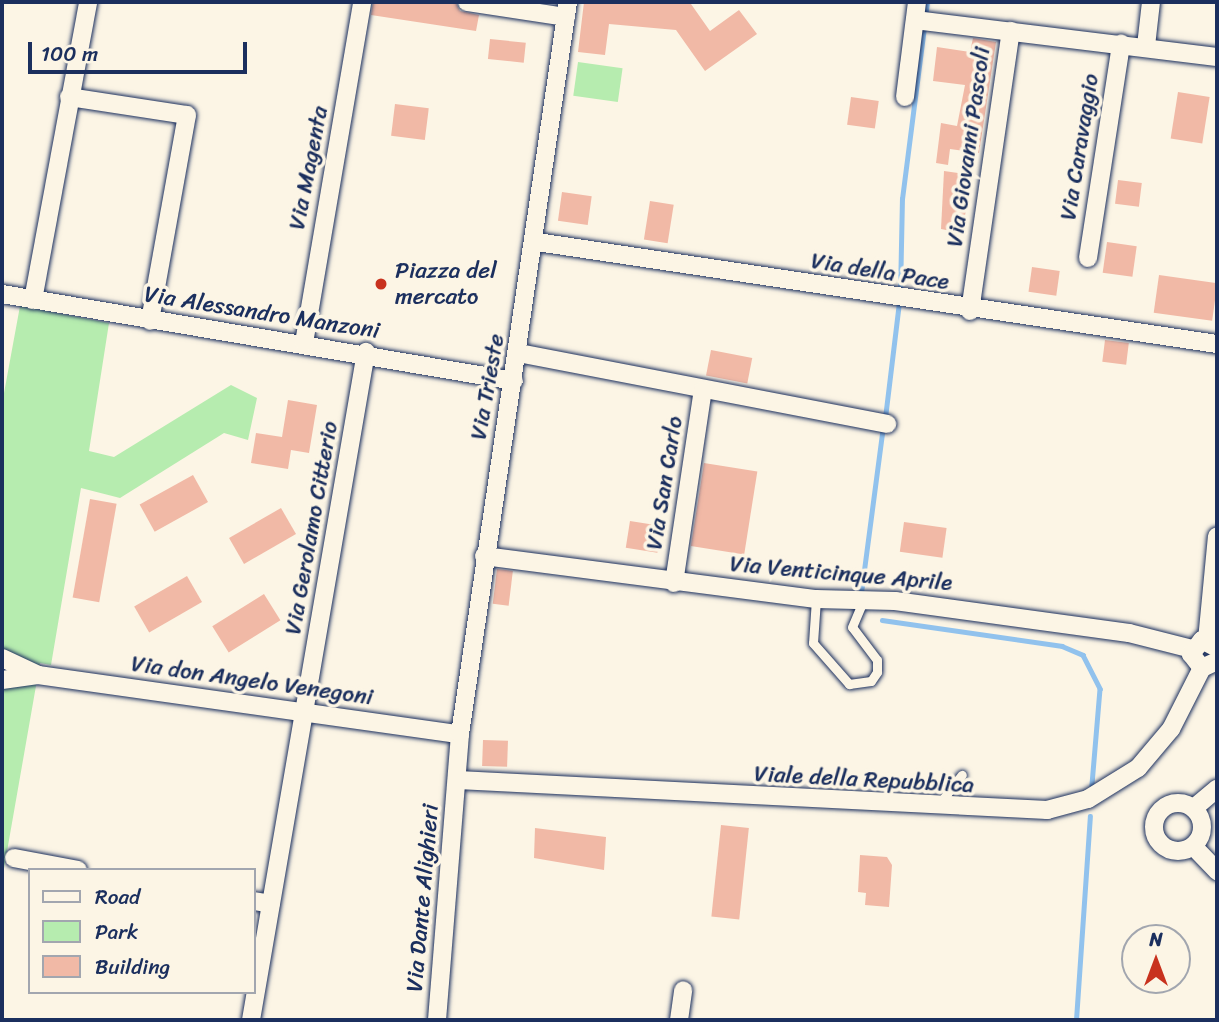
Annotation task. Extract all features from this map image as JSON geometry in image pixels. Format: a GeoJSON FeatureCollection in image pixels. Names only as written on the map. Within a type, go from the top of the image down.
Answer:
{"type":"FeatureCollection","features":[{"type":"Feature","properties":{"kind":"street"},"geometry":{"type":"LineString","coordinates":[[33,300],[88,2]]}},
{"type":"Feature","properties":{"kind":"street","name":"Via Magenta"},"geometry":{"type":"LineString","coordinates":[[304,343],[362,2]]}},
{"type":"Feature","properties":{"kind":"street"},"geometry":{"type":"LineString","coordinates":[[467,2],[567,9]]}},
{"type":"Feature","properties":{"kind":"street"},"geometry":{"type":"LineString","coordinates":[[1146,46],[1151,2]]}},
{"type":"Feature","properties":{"kind":"street","name":"Via Trieste"},"geometry":{"type":"LineString","coordinates":[[458,780],[460,734],[484,556],[537,242],[567,9]]}},
{"type":"Feature","properties":{"kind":"street"},"geometry":{"type":"LineString","coordinates":[[905,97],[920,16],[1011,31],[1217,57]]}},
{"type":"Feature","properties":{"kind":"street","name":"Via Giovanni Pascoli"},"geometry":{"type":"LineString","coordinates":[[970,311],[1011,31]]}},
{"type":"Feature","properties":{"kind":"street","name":"Via Caravaggio"},"geometry":{"type":"LineString","coordinates":[[1088,258],[1121,44]]}},
{"type":"Feature","properties":{"kind":"street"},"geometry":{"type":"LineString","coordinates":[[69,97],[187,116],[150,321]]}},
{"type":"Feature","properties":{"kind":"street","name":"Via della Pace"},"geometry":{"type":"LineString","coordinates":[[537,242],[970,311],[1217,344]]}},
{"type":"Feature","properties":{"kind":"street","name":"Via Alessandro Manzoni"},"geometry":{"type":"LineString","coordinates":[[2,294],[150,321],[366,352],[514,381]]}},
{"type":"Feature","properties":{"kind":"street","name":"Via Gerolamo Citterio"},"geometry":{"type":"LineString","coordinates":[[256,966],[262,902],[304,713],[366,352]]}},
{"type":"Feature","properties":{"kind":"street"},"geometry":{"type":"LineString","coordinates":[[519,353],[883,423]]}},
{"type":"Feature","properties":{"kind":"street","name":"Via San Carlo"},"geometry":{"type":"LineString","coordinates":[[674,583],[703,390]]}},
{"type":"Feature","properties":{"kind":"street"},"geometry":{"type":"LineString","coordinates":[[1213,663],[1205,646],[1217,536]]}},
{"type":"Feature","properties":{"kind":"street","name":"Via Venticinque Aprile"},"geometry":{"type":"LineString","coordinates":[[484,556],[674,583],[816,599],[862,604],[895,601],[1205,646]]}},
{"type":"Feature","properties":{"kind":"street","name":"Via don Angelo Venegoni"},"geometry":{"type":"LineString","coordinates":[[2,658],[38,676]]}},
{"type":"Feature","properties":{"kind":"street","name":"Viale della Repubblica"},"geometry":{"type":"LineString","coordinates":[[458,780],[938,809],[1047,810],[1111,788],[1154,751],[1213,663]]}},
{"type":"Feature","properties":{"kind":"street","name":"Via don Angelo Venegoni"},"geometry":{"type":"LineString","coordinates":[[2,680],[38,676],[460,734]]}},
{"type":"Feature","properties":{"kind":"street","name":"Via Dante Alighieri"},"geometry":{"type":"LineString","coordinates":[[437,1020],[458,780]]}},
{"type":"Feature","properties":{"kind":"street"},"geometry":{"type":"LineString","coordinates":[[1193,846],[1169,850],[1154,831],[1157,814],[1170,804],[1194,808],[1217,789]]}},
{"type":"Feature","properties":{"kind":"street"},"geometry":{"type":"LineString","coordinates":[[1193,846],[1203,827],[1194,808]]}},
{"type":"Feature","properties":{"kind":"street"},"geometry":{"type":"LineString","coordinates":[[1193,846],[1217,871]]}},
{"type":"Feature","properties":{"kind":"street"},"geometry":{"type":"LineString","coordinates":[[14,858],[62,868]]}},
{"type":"Feature","properties":{"kind":"street"},"geometry":{"type":"LineString","coordinates":[[679,1020],[683,990]]}},
{"type":"Feature","properties":{"kind":"street","name":"Via Gerolamo Citterio"},"geometry":{"type":"LineString","coordinates":[[251,1020],[253,994]]}},
{"type":"Feature","properties":{"kind":"lane"},"geometry":{"type":"LineString","coordinates":[[816,599],[813,643],[849,684],[871,681],[877,672],[877,660],[852,627],[862,604]]}},
{"type":"Feature","properties":{"kind":"lane"},"geometry":{"type":"LineString","coordinates":[[938,809],[962,775]]}},
{"type":"Feature","properties":{"kind":"green space"},"geometry":{"type":"Polygon","coordinates":[[[578,62],[623,68],[618,102],[573,96],[578,62]]]}},
{"type":"Feature","properties":{"kind":"green space"},"geometry":{"type":"Polygon","coordinates":[[[20,306],[109,323],[89,451],[114,457],[231,385],[257,398],[248,440],[224,433],[120,498],[81,488],[51,665],[40,663],[2,880],[2,404],[20,306]]]}},
{"type":"Feature","properties":{"kind":"building"},"geometry":{"type":"Polygon","coordinates":[[[373,2],[456,3],[460,11],[479,15],[476,31],[371,15],[373,2]]]}},
{"type":"Feature","properties":{"kind":"building"},"geometry":{"type":"Polygon","coordinates":[[[584,2],[691,4],[710,31],[739,10],[757,34],[705,71],[676,30],[609,24],[605,55],[578,52],[584,2]]]}},
{"type":"Feature","properties":{"kind":"building"},"geometry":{"type":"Polygon","coordinates":[[[973,38],[996,42],[979,153],[950,149],[948,165],[936,163],[941,123],[957,126],[965,85],[933,81],[937,47],[970,52],[973,38]]]}},
{"type":"Feature","properties":{"kind":"building"},"geometry":{"type":"Polygon","coordinates":[[[490,39],[526,43],[524,63],[488,59],[490,39]]]}},
{"type":"Feature","properties":{"kind":"building"},"geometry":{"type":"Polygon","coordinates":[[[1178,92],[1210,97],[1202,143],[1171,138],[1178,92]]]}},
{"type":"Feature","properties":{"kind":"building"},"geometry":{"type":"Polygon","coordinates":[[[851,97],[879,101],[875,129],[847,125],[851,97]]]}},
{"type":"Feature","properties":{"kind":"building"},"geometry":{"type":"Polygon","coordinates":[[[395,104],[429,108],[425,140],[391,136],[395,104]]]}},
{"type":"Feature","properties":{"kind":"building"},"geometry":{"type":"Polygon","coordinates":[[[944,171],[972,175],[962,233],[941,229],[944,171]]]}},
{"type":"Feature","properties":{"kind":"building"},"geometry":{"type":"Polygon","coordinates":[[[1118,180],[1142,183],[1139,207],[1115,204],[1118,180]]]}},
{"type":"Feature","properties":{"kind":"building"},"geometry":{"type":"Polygon","coordinates":[[[562,192],[592,196],[588,225],[558,221],[562,192]]]}},
{"type":"Feature","properties":{"kind":"building"},"geometry":{"type":"Polygon","coordinates":[[[650,201],[674,205],[668,243],[644,240],[650,201]]]}},
{"type":"Feature","properties":{"kind":"building"},"geometry":{"type":"Polygon","coordinates":[[[1107,242],[1137,246],[1132,277],[1103,273],[1107,242]]]}},
{"type":"Feature","properties":{"kind":"building"},"geometry":{"type":"Polygon","coordinates":[[[1032,267],[1060,271],[1056,296],[1029,292],[1032,267]]]}},
{"type":"Feature","properties":{"kind":"building"},"geometry":{"type":"Polygon","coordinates":[[[1159,275],[1217,283],[1212,321],[1154,313],[1159,275]]]}},
{"type":"Feature","properties":{"kind":"building"},"geometry":{"type":"Polygon","coordinates":[[[1105,340],[1129,343],[1126,365],[1102,362],[1105,340]]]}},
{"type":"Feature","properties":{"kind":"building"},"geometry":{"type":"Polygon","coordinates":[[[711,350],[752,358],[747,384],[706,376],[711,350]]]}},
{"type":"Feature","properties":{"kind":"building"},"geometry":{"type":"Polygon","coordinates":[[[288,400],[317,405],[309,453],[291,450],[288,469],[251,463],[256,433],[282,437],[288,400]]]}},
{"type":"Feature","properties":{"kind":"building"},"geometry":{"type":"Polygon","coordinates":[[[704,463],[757,471],[744,554],[691,546],[704,463]]]}},
{"type":"Feature","properties":{"kind":"building"},"geometry":{"type":"Polygon","coordinates":[[[193,475],[208,502],[155,532],[140,505],[193,475]]]}},
{"type":"Feature","properties":{"kind":"building"},"geometry":{"type":"Polygon","coordinates":[[[90,499],[117,504],[99,602],[73,597],[90,499]]]}},
{"type":"Feature","properties":{"kind":"building"},"geometry":{"type":"Polygon","coordinates":[[[281,508],[296,534],[244,564],[229,538],[281,508]]]}},
{"type":"Feature","properties":{"kind":"building"},"geometry":{"type":"Polygon","coordinates":[[[630,521],[662,526],[657,553],[626,548],[630,521]]]}},
{"type":"Feature","properties":{"kind":"building"},"geometry":{"type":"Polygon","coordinates":[[[904,522],[947,528],[942,558],[900,552],[904,522]]]}},
{"type":"Feature","properties":{"kind":"building"},"geometry":{"type":"Polygon","coordinates":[[[497,569],[513,571],[509,606],[493,604],[497,569]]]}},
{"type":"Feature","properties":{"kind":"building"},"geometry":{"type":"Polygon","coordinates":[[[187,576],[202,602],[149,632],[134,606],[187,576]]]}},
{"type":"Feature","properties":{"kind":"building"},"geometry":{"type":"Polygon","coordinates":[[[264,594],[280,620],[229,653],[212,626],[264,594]]]}},
{"type":"Feature","properties":{"kind":"building"},"geometry":{"type":"Polygon","coordinates":[[[483,740],[508,741],[507,767],[482,766],[483,740]]]}},
{"type":"Feature","properties":{"kind":"building"},"geometry":{"type":"Polygon","coordinates":[[[721,825],[749,828],[739,919],[711,916],[721,825]]]}},
{"type":"Feature","properties":{"kind":"building"},"geometry":{"type":"Polygon","coordinates":[[[535,828],[606,837],[604,870],[534,858],[535,828]]]}},
{"type":"Feature","properties":{"kind":"building"},"geometry":{"type":"Polygon","coordinates":[[[860,855],[887,857],[892,865],[889,907],[865,905],[866,893],[858,892],[860,855]]]}},
{"type":"Feature","properties":{"kind":"waterway"},"geometry":{"type":"LineString","coordinates":[[925,18],[927,2]]}},
{"type":"Feature","properties":{"kind":"waterway"},"geometry":{"type":"LineString","coordinates":[[900,293],[902,199],[924,27]]}},
{"type":"Feature","properties":{"kind":"waterway"},"geometry":{"type":"LineString","coordinates":[[885,418],[899,302]]}},
{"type":"Feature","properties":{"kind":"waterway"},"geometry":{"type":"LineString","coordinates":[[861,593],[883,427]]}},
{"type":"Feature","properties":{"kind":"waterway"},"geometry":{"type":"LineString","coordinates":[[882,620],[1062,646],[1083,655],[1100,689],[1092,785]]}},
{"type":"Feature","properties":{"kind":"waterway"},"geometry":{"type":"LineString","coordinates":[[1076,1020],[1090,816]]}},
{"type":"Feature","properties":{"kind":"place","name":"Piazza del mercato"},"geometry":{"type":"Point","coordinates":[381,284]}}]}
